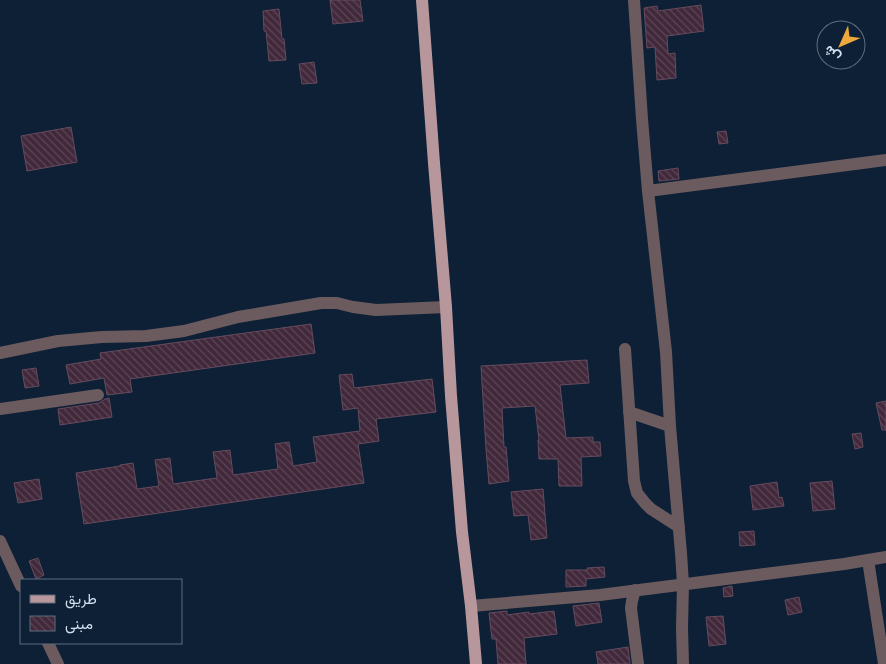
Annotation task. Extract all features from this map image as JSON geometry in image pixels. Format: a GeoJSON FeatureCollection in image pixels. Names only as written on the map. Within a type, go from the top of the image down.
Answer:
{"type":"FeatureCollection","features":[{"type":"Feature","properties":{"kind":"main road"},"geometry":{"type":"LineString","coordinates":[[422,0],[446,307],[456,464],[476,664]]}},
{"type":"Feature","properties":{"kind":"street"},"geometry":{"type":"LineString","coordinates":[[634,0],[648,191],[666,352],[679,527],[683,584],[683,664]]}},
{"type":"Feature","properties":{"kind":"street"},"geometry":{"type":"LineString","coordinates":[[648,191],[886,160]]}},
{"type":"Feature","properties":{"kind":"street"},"geometry":{"type":"LineString","coordinates":[[0,353],[58,341],[146,336],[184,331],[238,317],[321,303],[336,303],[376,310],[446,307]]}},
{"type":"Feature","properties":{"kind":"street"},"geometry":{"type":"LineString","coordinates":[[625,349],[634,481],[637,494],[651,509],[679,527]]}},
{"type":"Feature","properties":{"kind":"street"},"geometry":{"type":"LineString","coordinates":[[0,409],[98,395]]}},
{"type":"Feature","properties":{"kind":"street"},"geometry":{"type":"LineString","coordinates":[[629,412],[670,426]]}},
{"type":"Feature","properties":{"kind":"street"},"geometry":{"type":"LineString","coordinates":[[0,541],[20,584]]}},
{"type":"Feature","properties":{"kind":"street"},"geometry":{"type":"LineString","coordinates":[[471,606],[512,601],[586,597],[835,566],[886,557]]}},
{"type":"Feature","properties":{"kind":"street"},"geometry":{"type":"LineString","coordinates":[[868,560],[884,664]]}},
{"type":"Feature","properties":{"kind":"street"},"geometry":{"type":"LineString","coordinates":[[635,590],[631,608],[638,664]]}},
{"type":"Feature","properties":{"kind":"street"},"geometry":{"type":"LineString","coordinates":[[48,644],[58,664]]}},
{"type":"Feature","properties":{"kind":"building"},"geometry":{"type":"Polygon","coordinates":[[[330,0],[360,0],[363,21],[333,24],[330,0]]]}},
{"type":"Feature","properties":{"kind":"building"},"geometry":{"type":"Polygon","coordinates":[[[701,5],[704,31],[667,36],[668,54],[675,53],[676,78],[657,80],[655,47],[647,48],[644,8],[657,6],[658,11],[701,5]]]}},
{"type":"Feature","properties":{"kind":"building"},"geometry":{"type":"Polygon","coordinates":[[[279,9],[286,60],[269,61],[263,11],[279,9]]]}},
{"type":"Feature","properties":{"kind":"building"},"geometry":{"type":"Polygon","coordinates":[[[314,62],[317,83],[302,84],[299,64],[314,62]]]}},
{"type":"Feature","properties":{"kind":"building"},"geometry":{"type":"Polygon","coordinates":[[[71,127],[77,162],[27,171],[21,136],[71,127]]]}},
{"type":"Feature","properties":{"kind":"building"},"geometry":{"type":"Polygon","coordinates":[[[726,131],[728,143],[719,144],[717,132],[726,131]]]}},
{"type":"Feature","properties":{"kind":"building"},"geometry":{"type":"Polygon","coordinates":[[[678,168],[679,179],[659,181],[658,171],[678,168]]]}},
{"type":"Feature","properties":{"kind":"building"},"geometry":{"type":"Polygon","coordinates":[[[311,324],[315,353],[130,379],[132,392],[107,395],[104,378],[70,384],[66,365],[101,359],[100,353],[311,324]]]}},
{"type":"Feature","properties":{"kind":"building"},"geometry":{"type":"Polygon","coordinates":[[[587,360],[589,383],[560,385],[566,438],[593,437],[593,442],[600,442],[601,456],[581,457],[582,486],[559,486],[558,459],[539,459],[535,406],[502,408],[504,447],[506,447],[509,481],[489,484],[481,366],[587,360]]]}},
{"type":"Feature","properties":{"kind":"building"},"geometry":{"type":"Polygon","coordinates":[[[36,368],[39,386],[25,388],[22,370],[36,368]]]}},
{"type":"Feature","properties":{"kind":"building"},"geometry":{"type":"Polygon","coordinates":[[[352,374],[354,388],[432,379],[436,412],[376,419],[379,441],[358,444],[364,483],[84,524],[76,473],[133,463],[137,489],[159,486],[155,460],[170,458],[173,484],[217,478],[213,452],[230,450],[233,475],[278,469],[275,444],[289,442],[293,466],[317,462],[313,437],[360,431],[358,408],[343,410],[339,375],[352,374]]]}},
{"type":"Feature","properties":{"kind":"building"},"geometry":{"type":"Polygon","coordinates":[[[109,398],[112,417],[60,425],[58,409],[99,403],[109,398]]]}},
{"type":"Feature","properties":{"kind":"building"},"geometry":{"type":"Polygon","coordinates":[[[886,401],[886,430],[882,430],[876,403],[886,401]]]}},
{"type":"Feature","properties":{"kind":"building"},"geometry":{"type":"Polygon","coordinates":[[[861,433],[863,447],[855,449],[852,434],[861,433]]]}},
{"type":"Feature","properties":{"kind":"building"},"geometry":{"type":"Polygon","coordinates":[[[39,479],[42,499],[18,503],[14,483],[39,479]]]}},
{"type":"Feature","properties":{"kind":"building"},"geometry":{"type":"Polygon","coordinates":[[[832,481],[835,509],[813,511],[810,483],[832,481]]]}},
{"type":"Feature","properties":{"kind":"building"},"geometry":{"type":"Polygon","coordinates":[[[777,482],[779,498],[782,497],[784,506],[753,510],[750,486],[777,482]]]}},
{"type":"Feature","properties":{"kind":"building"},"geometry":{"type":"Polygon","coordinates":[[[543,489],[547,538],[531,540],[528,515],[514,516],[511,492],[543,489]]]}},
{"type":"Feature","properties":{"kind":"building"},"geometry":{"type":"Polygon","coordinates":[[[754,531],[755,545],[740,546],[739,532],[754,531]]]}},
{"type":"Feature","properties":{"kind":"building"},"geometry":{"type":"Polygon","coordinates":[[[38,558],[44,575],[36,579],[29,561],[38,558]]]}},
{"type":"Feature","properties":{"kind":"building"},"geometry":{"type":"Polygon","coordinates":[[[604,567],[605,577],[586,579],[586,586],[566,587],[566,570],[588,570],[587,568],[604,567]]]}},
{"type":"Feature","properties":{"kind":"building"},"geometry":{"type":"Polygon","coordinates":[[[732,586],[733,596],[724,597],[723,588],[732,586]]]}},
{"type":"Feature","properties":{"kind":"building"},"geometry":{"type":"Polygon","coordinates":[[[799,597],[802,612],[788,615],[785,600],[799,597]]]}},
{"type":"Feature","properties":{"kind":"building"},"geometry":{"type":"Polygon","coordinates":[[[599,603],[602,622],[576,626],[573,606],[599,603]]]}},
{"type":"Feature","properties":{"kind":"building"},"geometry":{"type":"Polygon","coordinates":[[[507,611],[507,615],[554,611],[557,634],[524,638],[526,664],[498,664],[496,639],[492,639],[489,613],[507,611]]]}},
{"type":"Feature","properties":{"kind":"building"},"geometry":{"type":"Polygon","coordinates":[[[723,616],[726,644],[709,646],[706,617],[723,616]]]}},
{"type":"Feature","properties":{"kind":"building"},"geometry":{"type":"Polygon","coordinates":[[[628,647],[630,664],[598,664],[596,652],[628,647]]]}}]}
